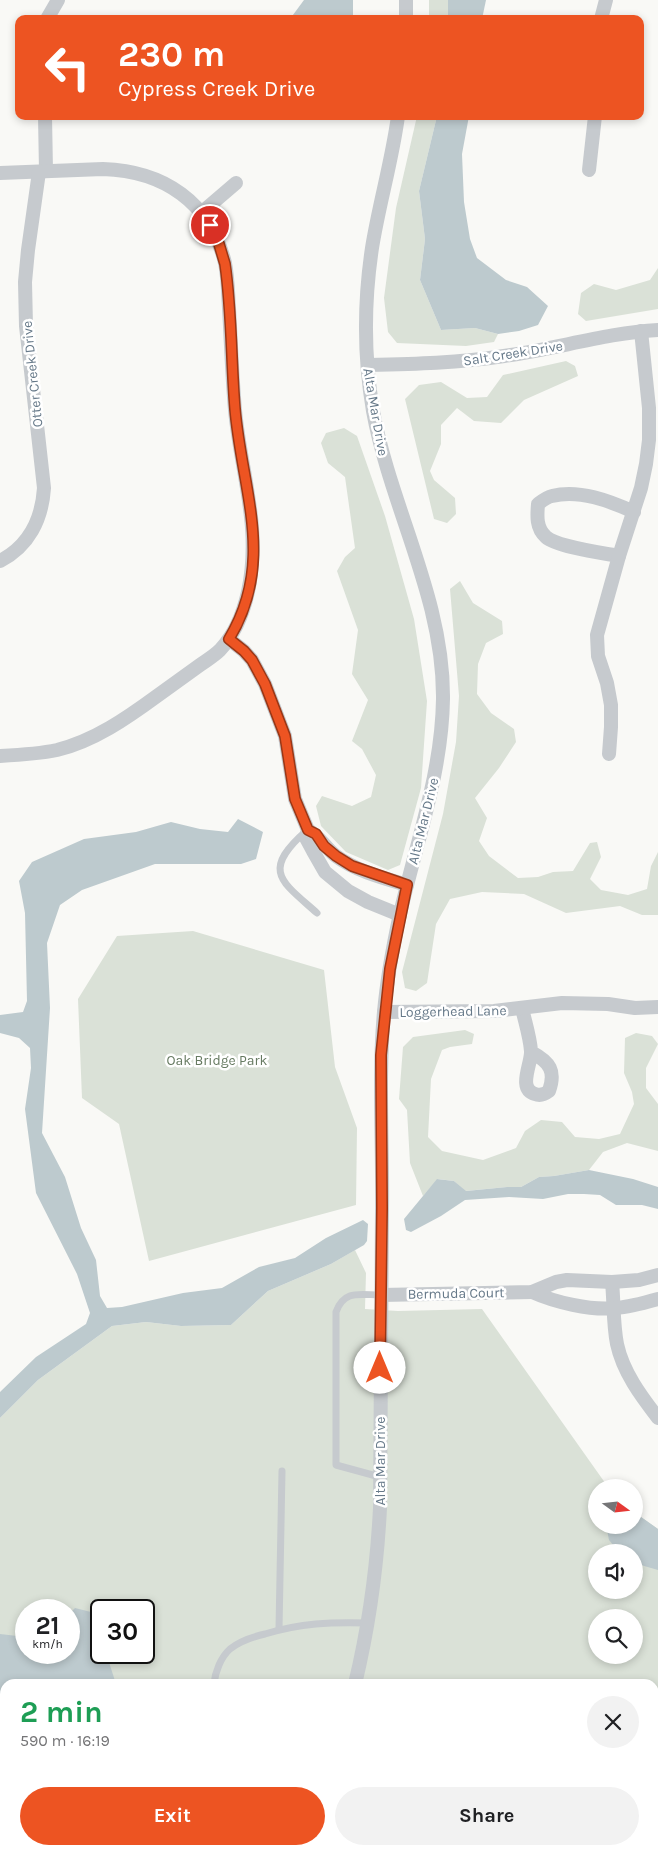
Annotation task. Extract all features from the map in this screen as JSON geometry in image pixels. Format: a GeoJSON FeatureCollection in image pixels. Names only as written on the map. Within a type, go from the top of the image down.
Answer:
{"type":"FeatureCollection","features":[{"type":"Feature","properties":{"kind":"street"},"geometry":{"type":"LineString","coordinates":[[49,15],[58,0]]}},
{"type":"Feature","properties":{"kind":"street"},"geometry":{"type":"LineString","coordinates":[[406,0],[406,15]]}},
{"type":"Feature","properties":{"kind":"street"},"geometry":{"type":"LineString","coordinates":[[602,15],[606,0]]}},
{"type":"Feature","properties":{"kind":"street","name":"Otter Creek Drive"},"geometry":{"type":"LineString","coordinates":[[0,561],[19,548],[27,539],[40,515],[43,501],[44,488],[26,326],[25,282],[28,250],[43,172],[45,120]]}},
{"type":"Feature","properties":{"kind":"street","name":"Alta Mar Drive"},"geometry":{"type":"LineString","coordinates":[[356,1679],[368,1623],[378,1550],[382,1248],[381,1055],[384,1012],[400,915],[436,766],[443,699],[438,632],[429,594],[383,457],[373,409],[368,365],[366,325],[372,246],[397,120]]}},
{"type":"Feature","properties":{"kind":"street"},"geometry":{"type":"LineString","coordinates":[[589,170],[595,120]]}},
{"type":"Feature","properties":{"kind":"street"},"geometry":{"type":"LineString","coordinates":[[0,173],[103,169],[143,174],[173,187],[190,200],[210,225],[219,244],[225,264],[235,409],[239,445],[253,522],[254,547],[252,576],[244,610],[239,623],[218,652],[137,711],[103,732],[57,750],[0,756]]}},
{"type":"Feature","properties":{"kind":"street"},"geometry":{"type":"LineString","coordinates":[[201,213],[236,183]]}},
{"type":"Feature","properties":{"kind":"street","name":"Salt Creek Drive"},"geometry":{"type":"LineString","coordinates":[[368,365],[464,362],[506,356],[610,335],[658,330]]}},
{"type":"Feature","properties":{"kind":"street"},"geometry":{"type":"LineString","coordinates":[[609,754],[612,727],[611,705],[596,645],[597,635],[619,556],[643,480],[649,440],[649,408],[640,331]]}},
{"type":"Feature","properties":{"kind":"street"},"geometry":{"type":"LineString","coordinates":[[619,556],[556,542],[546,537],[538,525],[538,504],[550,496],[571,494],[610,501],[634,512]]}},
{"type":"Feature","properties":{"kind":"street"},"geometry":{"type":"LineString","coordinates":[[229,639],[252,660],[265,684],[285,736],[295,799],[308,830],[306,838],[326,872],[348,891],[368,902],[400,915]]}},
{"type":"Feature","properties":{"kind":"street"},"geometry":{"type":"LineString","coordinates":[[308,830],[316,834],[324,846],[336,856],[352,866],[407,885]]}},
{"type":"Feature","properties":{"kind":"street","name":"Loggerhead Lane"},"geometry":{"type":"LineString","coordinates":[[384,1012],[494,1011],[562,1003],[608,1004],[635,1008],[658,1007]]}},
{"type":"Feature","properties":{"kind":"street","name":"Loggerhead Lane"},"geometry":{"type":"LineString","coordinates":[[522,1008],[531,1052]]}},
{"type":"Feature","properties":{"kind":"street","name":"Bermuda Court"},"geometry":{"type":"LineString","coordinates":[[381,1295],[532,1292],[556,1282],[567,1280],[612,1282],[639,1280],[658,1275]]}},
{"type":"Feature","properties":{"kind":"street"},"geometry":{"type":"LineString","coordinates":[[612,1282],[617,1344],[620,1355],[634,1384],[658,1418]]}},
{"type":"Feature","properties":{"kind":"street","name":"Bermuda Court"},"geometry":{"type":"LineString","coordinates":[[532,1292],[548,1299],[565,1303],[614,1309],[658,1299]]}},
{"type":"Feature","properties":{"kind":"lane"},"geometry":{"type":"LineString","coordinates":[[308,830],[287,849],[280,866],[281,875],[288,887],[317,913]]}},
{"type":"Feature","properties":{"kind":"lane"},"geometry":{"type":"LineString","coordinates":[[380,1477],[336,1465],[336,1312],[339,1302],[350,1294],[381,1295]]}},
{"type":"Feature","properties":{"kind":"lane"},"geometry":{"type":"LineString","coordinates":[[279,1629],[282,1471]]}},
{"type":"Feature","properties":{"kind":"lane"},"geometry":{"type":"LineString","coordinates":[[214,1679],[215,1673],[228,1650],[248,1638],[292,1626],[330,1622],[368,1623]]}},
{"type":"Feature","properties":{"kind":"green space"},"geometry":{"type":"Polygon","coordinates":[[[429,0],[448,0],[448,15],[429,15],[429,0]]]}},
{"type":"Feature","properties":{"kind":"green space"},"geometry":{"type":"Polygon","coordinates":[[[416,120],[436,120],[419,191],[425,239],[420,280],[441,330],[475,328],[498,334],[494,342],[466,346],[397,343],[388,332],[384,298],[396,208],[416,120]]]}},
{"type":"Feature","properties":{"kind":"green space"},"geometry":{"type":"Polygon","coordinates":[[[658,268],[658,309],[586,321],[578,314],[581,293],[594,284],[616,290],[650,280],[658,268]]]}},
{"type":"Feature","properties":{"kind":"green space"},"geometry":{"type":"Polygon","coordinates":[[[566,361],[575,366],[578,376],[524,400],[501,423],[474,421],[457,408],[441,425],[441,444],[430,471],[434,480],[455,498],[456,514],[447,523],[434,519],[405,399],[419,385],[441,382],[467,398],[487,397],[503,375],[566,361]]]}},
{"type":"Feature","properties":{"kind":"green space"},"geometry":{"type":"Polygon","coordinates":[[[344,428],[357,436],[385,516],[414,619],[427,701],[421,788],[400,865],[388,870],[346,852],[321,826],[316,806],[322,796],[352,806],[371,797],[376,775],[362,749],[352,741],[368,700],[352,674],[358,630],[337,571],[345,557],[355,548],[345,477],[328,463],[321,443],[326,433],[344,428]]]}},
{"type":"Feature","properties":{"kind":"green space"},"geometry":{"type":"Polygon","coordinates":[[[460,581],[473,603],[502,621],[503,634],[486,643],[478,664],[477,694],[491,713],[514,729],[516,742],[499,768],[475,798],[487,818],[479,841],[489,856],[518,878],[538,877],[553,872],[573,871],[590,843],[597,842],[601,857],[590,879],[601,890],[628,895],[647,889],[651,866],[658,852],[658,915],[642,915],[620,906],[566,913],[524,894],[482,892],[450,899],[436,924],[427,983],[416,991],[405,988],[402,972],[443,814],[456,742],[459,696],[450,589],[460,581]]]}},
{"type":"Feature","properties":{"kind":"green space","name":"Oak Bridge Park"},"geometry":{"type":"Polygon","coordinates":[[[193,931],[324,970],[335,1067],[357,1128],[356,1205],[149,1261],[119,1124],[82,1098],[78,999],[117,936],[193,931]]]}},
{"type":"Feature","properties":{"kind":"green space"},"geometry":{"type":"Polygon","coordinates":[[[465,1030],[474,1034],[472,1044],[442,1050],[431,1079],[428,1137],[442,1151],[483,1160],[516,1148],[525,1131],[541,1120],[562,1122],[575,1137],[599,1139],[620,1134],[634,1104],[632,1092],[624,1073],[625,1038],[636,1033],[652,1036],[658,1044],[646,1068],[646,1088],[658,1104],[658,1151],[627,1143],[603,1152],[589,1170],[539,1177],[521,1187],[465,1191],[454,1181],[438,1179],[423,1196],[410,1163],[407,1110],[399,1099],[403,1047],[413,1037],[465,1030]]]}},
{"type":"Feature","properties":{"kind":"green space"},"geometry":{"type":"Polygon","coordinates":[[[355,1250],[366,1273],[365,1309],[398,1311],[482,1309],[602,1479],[588,1479],[588,1534],[643,1534],[643,1518],[658,1529],[658,1679],[0,1679],[0,1418],[38,1380],[112,1326],[146,1322],[181,1326],[231,1325],[268,1291],[331,1264],[355,1250]]]}},
{"type":"Feature","properties":{"kind":"shaded area"},"geometry":{"type":"Polygon","coordinates":[[[304,0],[353,0],[353,15],[293,15],[304,0]]]}},
{"type":"Feature","properties":{"kind":"shaded area"},"geometry":{"type":"Polygon","coordinates":[[[448,0],[486,0],[483,15],[448,15],[448,0]]]}},
{"type":"Feature","properties":{"kind":"shaded area"},"geometry":{"type":"Polygon","coordinates":[[[436,120],[468,120],[462,154],[464,202],[470,239],[477,258],[506,280],[527,287],[548,306],[538,325],[519,331],[498,334],[475,328],[441,330],[420,280],[425,239],[419,191],[436,120]]]}},
{"type":"Feature","properties":{"kind":"shaded area"},"geometry":{"type":"Polygon","coordinates":[[[238,819],[263,832],[256,859],[241,864],[155,864],[82,890],[60,905],[47,943],[50,1008],[42,1133],[65,1177],[81,1228],[96,1260],[100,1296],[107,1308],[122,1307],[183,1293],[222,1288],[259,1267],[295,1258],[326,1238],[363,1220],[368,1224],[367,1241],[364,1245],[331,1264],[268,1291],[231,1325],[181,1326],[146,1322],[112,1326],[38,1380],[0,1418],[0,1392],[36,1357],[86,1324],[90,1313],[77,1274],[36,1193],[25,1109],[31,1068],[30,1048],[19,1038],[0,1033],[0,1015],[23,1012],[27,1001],[25,913],[19,881],[32,862],[84,839],[136,832],[171,822],[200,829],[228,832],[238,819]]]}},
{"type":"Feature","properties":{"kind":"shaded area"},"geometry":{"type":"Polygon","coordinates":[[[589,1170],[633,1179],[658,1187],[658,1209],[642,1205],[616,1205],[600,1195],[584,1194],[568,1194],[543,1199],[509,1197],[465,1200],[441,1216],[411,1232],[406,1230],[404,1219],[437,1179],[454,1181],[466,1191],[521,1187],[539,1177],[589,1170]]]}},
{"type":"Feature","properties":{"kind":"shaded area"},"geometry":{"type":"Polygon","coordinates":[[[643,1518],[658,1529],[658,1570],[643,1566],[643,1544],[612,1544],[608,1534],[643,1534],[643,1518]]]}},
{"type":"Feature","properties":{"kind":"shaded area"},"geometry":{"type":"Polygon","coordinates":[[[80,1609],[90,1612],[90,1664],[110,1664],[114,1679],[0,1679],[0,1634],[15,1636],[15,1664],[80,1664],[80,1609]]]}},
{"type":"Feature","properties":{"kind":"route"},"geometry":{"type":"LineString","coordinates":[[210,225],[219,244],[227,275],[235,409],[239,445],[250,497],[253,522],[252,576],[246,604],[239,623],[229,639],[252,660],[265,684],[285,736],[295,799],[308,830],[316,834],[324,846],[336,856],[352,866],[407,885],[390,969],[381,1055],[380,1368]]}}]}
